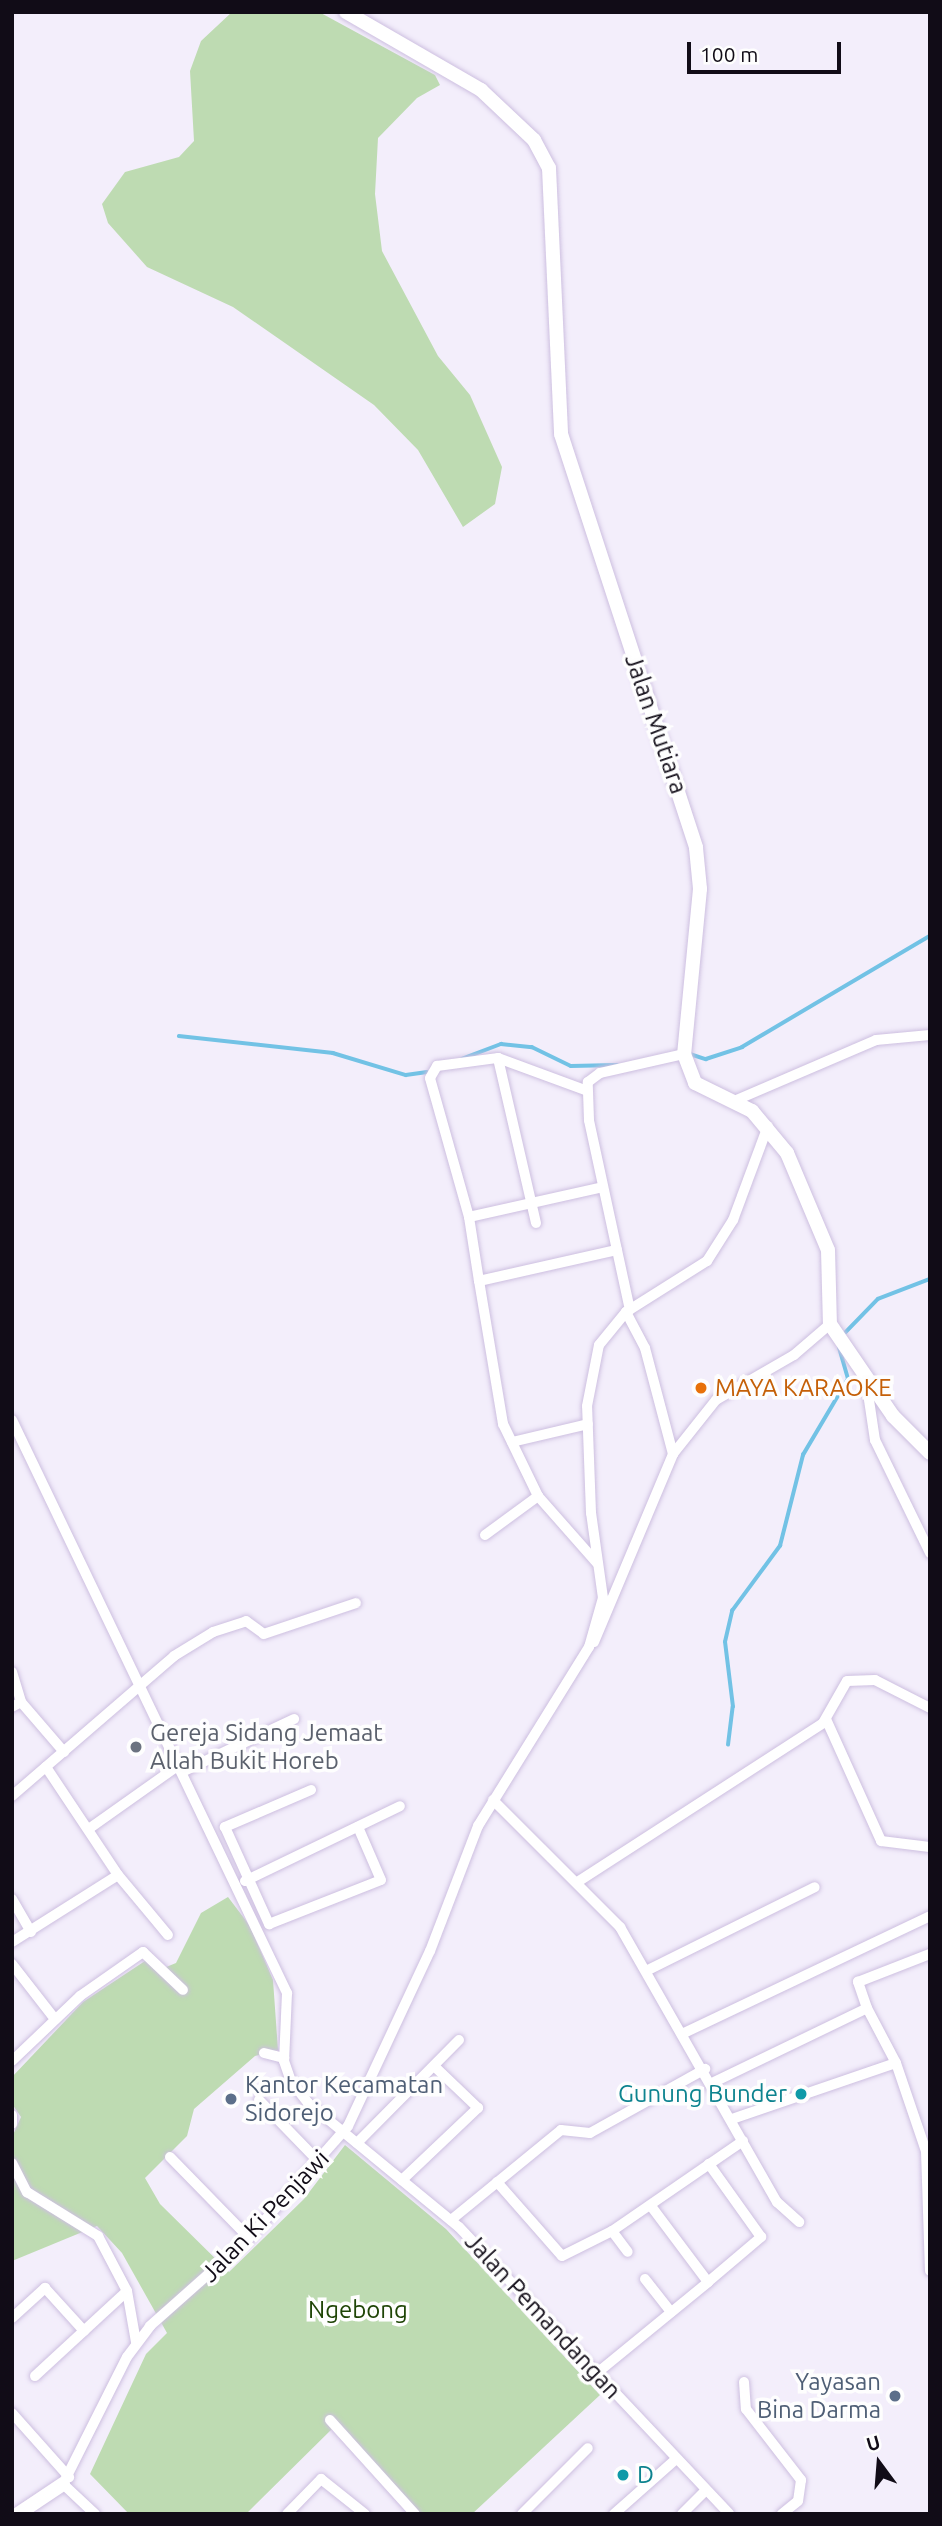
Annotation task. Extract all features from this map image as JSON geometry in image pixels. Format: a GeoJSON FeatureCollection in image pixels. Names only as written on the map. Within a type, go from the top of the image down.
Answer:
{"type":"FeatureCollection","features":[{"type":"Feature","properties":{"kind":"street","name":"Jalan Mutiara"},"geometry":{"type":"LineString","coordinates":[[346,12],[481,90],[534,140],[549,168],[561,434],[696,848],[698,929],[684,1053]]}},
{"type":"Feature","properties":{"kind":"street"},"geometry":{"type":"LineString","coordinates":[[734,1101],[876,1040],[930,1035]]}},
{"type":"Feature","properties":{"kind":"street"},"geometry":{"type":"LineString","coordinates":[[585,1090],[600,1073],[684,1053],[695,1083],[734,1101],[769,1125],[826,1242],[830,1324],[866,1380],[930,1453]]}},
{"type":"Feature","properties":{"kind":"street"},"geometry":{"type":"LineString","coordinates":[[585,1090],[498,1058],[442,1065],[430,1078],[469,1217],[480,1280],[492,1384],[512,1442],[538,1496],[599,1566]]}},
{"type":"Feature","properties":{"kind":"street"},"geometry":{"type":"LineString","coordinates":[[498,1058],[536,1223]]}},
{"type":"Feature","properties":{"kind":"street"},"geometry":{"type":"LineString","coordinates":[[585,1090],[628,1311],[645,1348],[673,1454]]}},
{"type":"Feature","properties":{"kind":"street"},"geometry":{"type":"LineString","coordinates":[[589,1647],[601,1611],[588,1424],[594,1359],[605,1334],[628,1311],[691,1275],[724,1239],[769,1125]]}},
{"type":"Feature","properties":{"kind":"street"},"geometry":{"type":"LineString","coordinates":[[469,1217],[603,1187]]}},
{"type":"Feature","properties":{"kind":"street"},"geometry":{"type":"LineString","coordinates":[[480,1280],[617,1250]]}},
{"type":"Feature","properties":{"kind":"street"},"geometry":{"type":"LineString","coordinates":[[589,1647],[605,1626],[673,1454],[716,1400],[794,1355],[830,1324]]}},
{"type":"Feature","properties":{"kind":"street"},"geometry":{"type":"LineString","coordinates":[[866,1380],[876,1440],[930,1553]]}},
{"type":"Feature","properties":{"kind":"street"},"geometry":{"type":"LineString","coordinates":[[12,1419],[139,1686],[239,1884],[287,1993],[284,2058],[264,2053]]}},
{"type":"Feature","properties":{"kind":"street"},"geometry":{"type":"LineString","coordinates":[[512,1442],[588,1424]]}},
{"type":"Feature","properties":{"kind":"street"},"geometry":{"type":"LineString","coordinates":[[485,1535],[538,1496]]}},
{"type":"Feature","properties":{"kind":"street"},"geometry":{"type":"LineString","coordinates":[[12,1796],[174,1656],[231,1625],[246,1621],[264,1634],[356,1603]]}},
{"type":"Feature","properties":{"kind":"street","name":"Jalan Ki Penjawi"},"geometry":{"type":"LineString","coordinates":[[18,2514],[66,2480],[136,2342],[249,2238],[320,2163],[344,2132],[493,1800],[589,1647]]}},
{"type":"Feature","properties":{"kind":"street"},"geometry":{"type":"LineString","coordinates":[[12,1672],[17,1705],[64,1752]]}},
{"type":"Feature","properties":{"kind":"street"},"geometry":{"type":"LineString","coordinates":[[579,1881],[827,1719],[839,1689],[859,1679],[930,1708]]}},
{"type":"Feature","properties":{"kind":"street"},"geometry":{"type":"LineString","coordinates":[[90,1828],[181,1768],[293,1719]]}},
{"type":"Feature","properties":{"kind":"street"},"geometry":{"type":"LineString","coordinates":[[827,1719],[881,1841],[930,1847]]}},
{"type":"Feature","properties":{"kind":"street"},"geometry":{"type":"LineString","coordinates":[[46,1767],[90,1828],[118,1875],[168,1935]]}},
{"type":"Feature","properties":{"kind":"street"},"geometry":{"type":"LineString","coordinates":[[311,1790],[227,1824],[271,1926],[378,1883],[381,1875],[358,1827]]}},
{"type":"Feature","properties":{"kind":"street"},"geometry":{"type":"LineString","coordinates":[[493,1800],[579,1881],[648,1970],[778,2204],[799,2222]]}},
{"type":"Feature","properties":{"kind":"street"},"geometry":{"type":"LineString","coordinates":[[239,1884],[400,1806]]}},
{"type":"Feature","properties":{"kind":"street"},"geometry":{"type":"LineString","coordinates":[[12,1941],[31,1932],[118,1875]]}},
{"type":"Feature","properties":{"kind":"street"},"geometry":{"type":"LineString","coordinates":[[648,1970],[815,1887]]}},
{"type":"Feature","properties":{"kind":"street"},"geometry":{"type":"LineString","coordinates":[[12,1899],[31,1932]]}},
{"type":"Feature","properties":{"kind":"street"},"geometry":{"type":"LineString","coordinates":[[684,2032],[930,1916]]}},
{"type":"Feature","properties":{"kind":"street"},"geometry":{"type":"LineString","coordinates":[[12,2061],[54,2018],[145,1951],[183,1990]]}},
{"type":"Feature","properties":{"kind":"street"},"geometry":{"type":"LineString","coordinates":[[930,1955],[858,1982],[867,2008],[896,2063],[920,2127],[929,2172],[930,2271]]}},
{"type":"Feature","properties":{"kind":"street"},"geometry":{"type":"LineString","coordinates":[[12,1964],[54,2018]]}},
{"type":"Feature","properties":{"kind":"street"},"geometry":{"type":"LineString","coordinates":[[712,2083],[867,2008]]}},
{"type":"Feature","properties":{"kind":"street"},"geometry":{"type":"LineString","coordinates":[[357,2143],[459,2040]]}},
{"type":"Feature","properties":{"kind":"street","name":"Jalan Pemandangan"},"geometry":{"type":"LineString","coordinates":[[284,2058],[291,2081],[308,2103],[450,2220],[729,2514]]}},
{"type":"Feature","properties":{"kind":"street"},"geometry":{"type":"LineString","coordinates":[[732,2119],[896,2063]]}},
{"type":"Feature","properties":{"kind":"street"},"geometry":{"type":"LineString","coordinates":[[402,2180],[478,2108],[434,2066]]}},
{"type":"Feature","properties":{"kind":"street"},"geometry":{"type":"LineString","coordinates":[[450,2220],[561,2130],[590,2133],[705,2069]]}},
{"type":"Feature","properties":{"kind":"street"},"geometry":{"type":"LineString","coordinates":[[259,2099],[320,2163]]}},
{"type":"Feature","properties":{"kind":"street"},"geometry":{"type":"LineString","coordinates":[[12,2115],[12,2124]]}},
{"type":"Feature","properties":{"kind":"street"},"geometry":{"type":"LineString","coordinates":[[497,2182],[562,2256],[612,2231],[743,2141]]}},
{"type":"Feature","properties":{"kind":"street"},"geometry":{"type":"LineString","coordinates":[[170,2157],[249,2238]]}},
{"type":"Feature","properties":{"kind":"street"},"geometry":{"type":"LineString","coordinates":[[12,2163],[27,2192],[99,2236],[127,2291],[136,2342]]}},
{"type":"Feature","properties":{"kind":"street"},"geometry":{"type":"LineString","coordinates":[[597,2373],[761,2238],[709,2164]]}},
{"type":"Feature","properties":{"kind":"street"},"geometry":{"type":"LineString","coordinates":[[651,2206],[708,2282]]}},
{"type":"Feature","properties":{"kind":"street"},"geometry":{"type":"LineString","coordinates":[[612,2231],[628,2252]]}},
{"type":"Feature","properties":{"kind":"street"},"geometry":{"type":"LineString","coordinates":[[645,2278],[671,2312]]}},
{"type":"Feature","properties":{"kind":"street"},"geometry":{"type":"LineString","coordinates":[[12,2318],[45,2288],[84,2331]]}},
{"type":"Feature","properties":{"kind":"street"},"geometry":{"type":"LineString","coordinates":[[35,2376],[127,2291]]}},
{"type":"Feature","properties":{"kind":"street"},"geometry":{"type":"LineString","coordinates":[[744,2382],[746,2409],[801,2480],[798,2501],[782,2514]]}},
{"type":"Feature","properties":{"kind":"street"},"geometry":{"type":"LineString","coordinates":[[12,2413],[95,2514]]}},
{"type":"Feature","properties":{"kind":"street"},"geometry":{"type":"LineString","coordinates":[[330,2420],[415,2514]]}},
{"type":"Feature","properties":{"kind":"street"},"geometry":{"type":"LineString","coordinates":[[522,2514],[588,2448]]}},
{"type":"Feature","properties":{"kind":"street"},"geometry":{"type":"LineString","coordinates":[[614,2514],[677,2459]]}},
{"type":"Feature","properties":{"kind":"street"},"geometry":{"type":"LineString","coordinates":[[287,2514],[321,2479],[365,2514]]}},
{"type":"Feature","properties":{"kind":"street"},"geometry":{"type":"LineString","coordinates":[[681,2514],[706,2490]]}},
{"type":"Feature","properties":{"kind":"green space"},"geometry":{"type":"Polygon","coordinates":[[[232,12],[319,12],[435,75],[440,85],[417,98],[378,138],[375,194],[382,251],[438,356],[470,395],[502,467],[495,504],[463,527],[418,450],[374,405],[233,307],[147,267],[108,223],[102,204],[125,172],[179,157],[194,141],[190,71],[201,41],[232,12]]]}},
{"type":"Feature","properties":{"kind":"green space","name":"Ngebong"},"geometry":{"type":"Polygon","coordinates":[[[228,1897],[250,1926],[273,1980],[278,2050],[255,2056],[194,2109],[187,2136],[145,2178],[160,2204],[229,2272],[304,2199],[345,2145],[446,2229],[600,2395],[472,2514],[421,2514],[336,2425],[246,2514],[129,2514],[90,2474],[146,2354],[167,2333],[122,2253],[97,2226],[12,2261],[12,2137],[21,2117],[12,2104],[12,2077],[83,2002],[151,1957],[159,1970],[176,1963],[201,1913],[228,1897]]]}},
{"type":"Feature","properties":{"kind":"waterway"},"geometry":{"type":"LineString","coordinates":[[687,1053],[706,1059],[742,1047],[930,936]]}},
{"type":"Feature","properties":{"kind":"waterway"},"geometry":{"type":"LineString","coordinates":[[179,1036],[333,1053],[406,1075],[427,1072]]}},
{"type":"Feature","properties":{"kind":"waterway"},"geometry":{"type":"LineString","coordinates":[[462,1059],[501,1044],[532,1047],[571,1066],[617,1065]]}},
{"type":"Feature","properties":{"kind":"waterway"},"geometry":{"type":"LineString","coordinates":[[843,1335],[878,1299],[930,1279]]}},
{"type":"Feature","properties":{"kind":"waterway"},"geometry":{"type":"LineString","coordinates":[[728,1745],[733,1707],[725,1642],[732,1611],[780,1546],[803,1455],[848,1379],[839,1348]]}},
{"type":"Feature","properties":{"kind":"place","name":"MAYA KARAOKE"},"geometry":{"type":"Point","coordinates":[701,1388]}},
{"type":"Feature","properties":{"kind":"place","name":"Gereja Sidang Jemaat Allah Bukit Horeb"},"geometry":{"type":"Point","coordinates":[136,1747]}},
{"type":"Feature","properties":{"kind":"place","name":"Gunung Bunder"},"geometry":{"type":"Point","coordinates":[801,2094]}},
{"type":"Feature","properties":{"kind":"place","name":"Kantor Kecamatan Sidorejo"},"geometry":{"type":"Point","coordinates":[231,2099]}},
{"type":"Feature","properties":{"kind":"place","name":"Yayasan Bina Darma"},"geometry":{"type":"Point","coordinates":[895,2396]}},
{"type":"Feature","properties":{"kind":"place","name":"D"},"geometry":{"type":"Point","coordinates":[623,2475]}}]}
